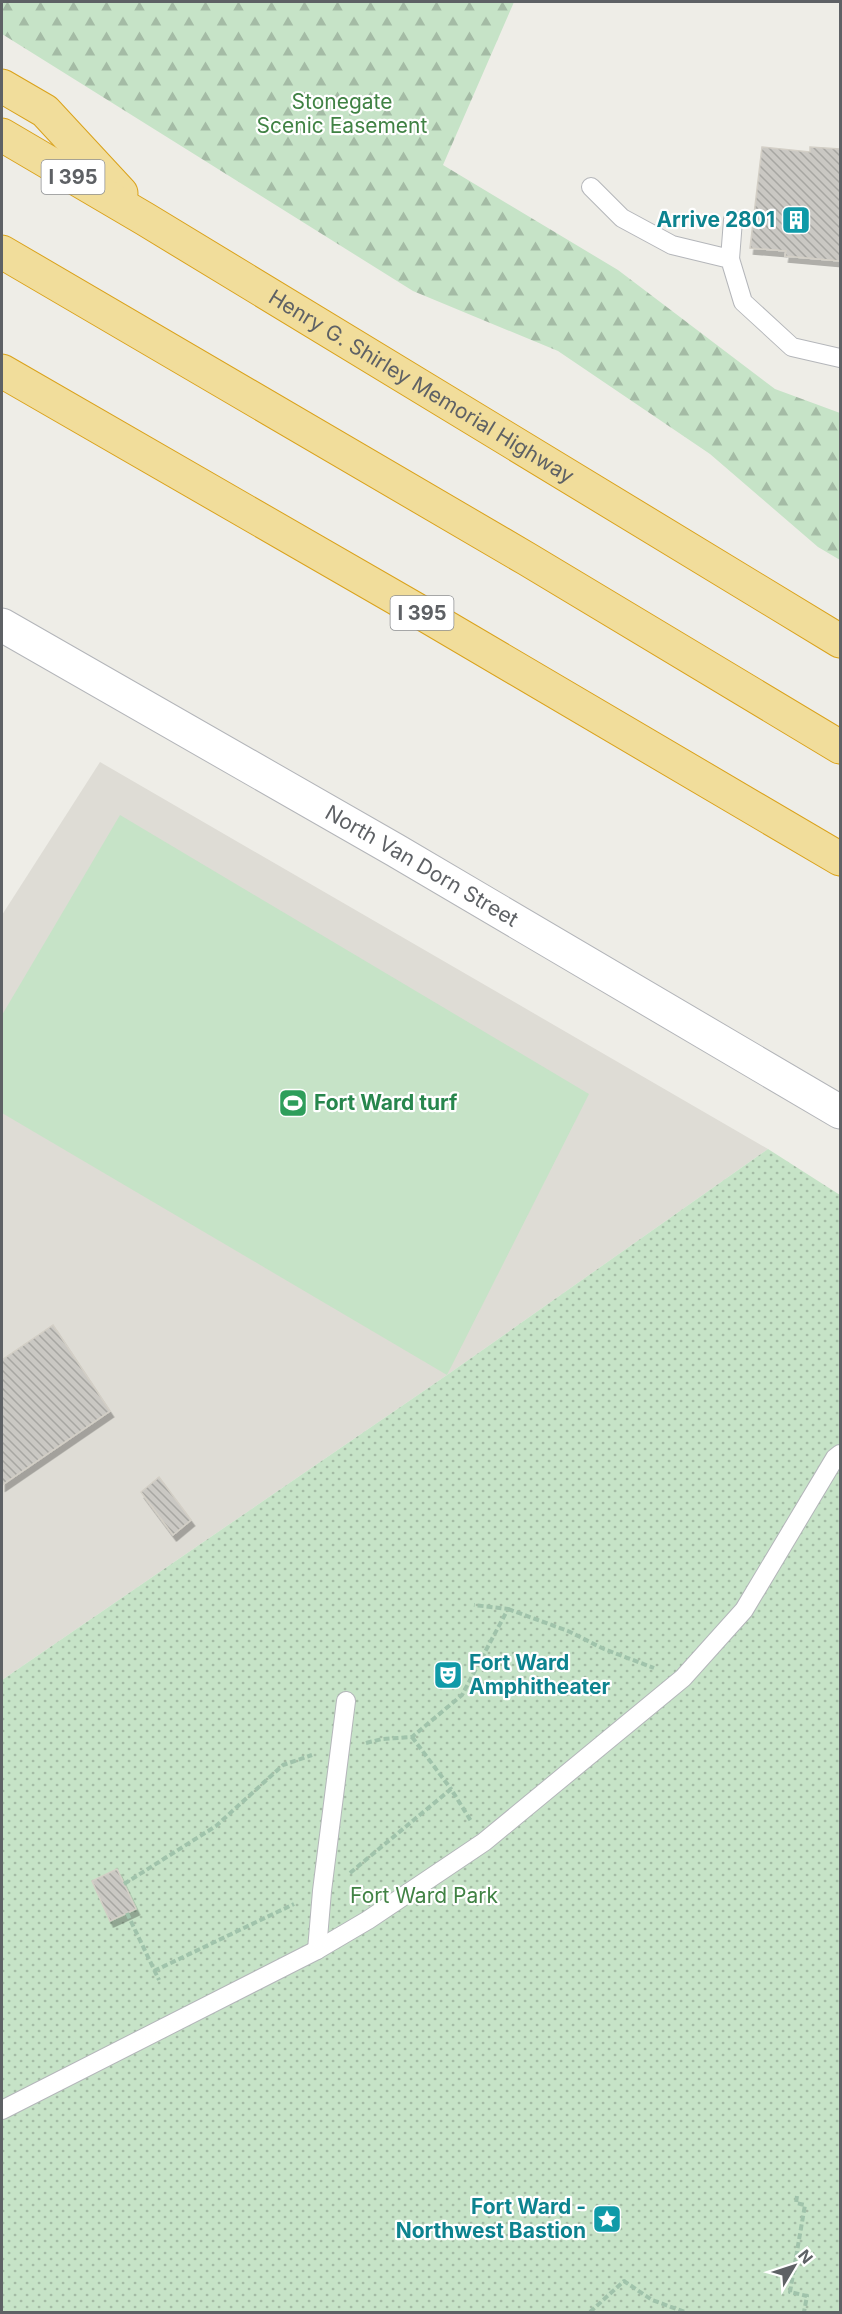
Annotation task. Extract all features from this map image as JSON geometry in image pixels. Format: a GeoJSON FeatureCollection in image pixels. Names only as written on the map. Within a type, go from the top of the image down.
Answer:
{"type":"FeatureCollection","features":[{"type":"Feature","properties":{"kind":"highway"},"geometry":{"type":"LineString","coordinates":[[2,86],[45,111],[145,219]]}},
{"type":"Feature","properties":{"kind":"highway","name":"Henry G. Shirley Memorial Highway"},"geometry":{"type":"LineString","coordinates":[[2,135],[145,219],[840,641]]}},
{"type":"Feature","properties":{"kind":"highway"},"geometry":{"type":"LineString","coordinates":[[2,252],[527,559],[840,747]]}},
{"type":"Feature","properties":{"kind":"highway","name":"I 395"},"geometry":{"type":"LineString","coordinates":[[2,371],[436,621],[840,859]]}},
{"type":"Feature","properties":{"kind":"main road","name":"North Van Dorn Street"},"geometry":{"type":"LineString","coordinates":[[2,625],[405,856],[840,1112]]}},
{"type":"Feature","properties":{"kind":"lane"},"geometry":{"type":"LineString","coordinates":[[591,187],[622,218],[672,245],[730,259]]}},
{"type":"Feature","properties":{"kind":"lane"},"geometry":{"type":"LineString","coordinates":[[733,220],[730,259],[743,302],[792,347],[840,358]]}},
{"type":"Feature","properties":{"kind":"lane"},"geometry":{"type":"LineString","coordinates":[[2,2110],[317,1950],[368,1920],[484,1842],[683,1678],[744,1610],[835,1458],[840,1454]]}},
{"type":"Feature","properties":{"kind":"lane"},"geometry":{"type":"LineString","coordinates":[[317,1950],[322,1891],[346,1701]]}},
{"type":"Feature","properties":{"kind":"path"},"geometry":{"type":"LineString","coordinates":[[474,1605],[508,1609],[568,1631],[604,1650],[683,1678]]}},
{"type":"Feature","properties":{"kind":"path"},"geometry":{"type":"LineString","coordinates":[[124,1884],[216,1826],[283,1765],[299,1758],[382,1739],[412,1737],[462,1695],[508,1609]]}},
{"type":"Feature","properties":{"kind":"path"},"geometry":{"type":"LineString","coordinates":[[412,1737],[451,1789],[484,1842]]}},
{"type":"Feature","properties":{"kind":"path"},"geometry":{"type":"LineString","coordinates":[[154,1971],[336,1885],[451,1789]]}},
{"type":"Feature","properties":{"kind":"path"},"geometry":{"type":"LineString","coordinates":[[128,1913],[159,1980]]}},
{"type":"Feature","properties":{"kind":"path"},"geometry":{"type":"LineString","coordinates":[[797,2196],[796,2203],[805,2205],[790,2292],[807,2296],[804,2313]]}},
{"type":"Feature","properties":{"kind":"path"},"geometry":{"type":"LineString","coordinates":[[590,2313],[624,2281],[652,2300],[685,2313]]}},
{"type":"Feature","properties":{"kind":"shaded area"},"geometry":{"type":"Polygon","coordinates":[[[100,762],[768,1149],[447,1375],[2,1680],[2,915],[100,762]]]}},
{"type":"Feature","properties":{"kind":"green space","name":"Stonegate Scenic Easement"},"geometry":{"type":"Polygon","coordinates":[[[2,2],[514,2],[443,165],[618,270],[775,389],[840,413],[840,560],[818,547],[710,454],[558,351],[413,291],[2,34],[2,2]]]}},
{"type":"Feature","properties":{"kind":"green space","name":"Fort Ward turf"},"geometry":{"type":"Polygon","coordinates":[[[120,815],[589,1094],[447,1375],[2,1113],[2,1015],[120,815]]]}},
{"type":"Feature","properties":{"kind":"green space","name":"Fort Ward Park"},"geometry":{"type":"Polygon","coordinates":[[[768,1149],[840,1195],[840,2312],[2,2312],[2,1680],[447,1375],[768,1149]]]}},
{"type":"Feature","properties":{"kind":"building","name":"Arrive 2801"},"geometry":{"type":"Polygon","coordinates":[[[762,147],[810,152],[810,147],[840,149],[840,261],[785,256],[786,251],[750,248],[762,147]]]}},
{"type":"Feature","properties":{"kind":"building"},"geometry":{"type":"Polygon","coordinates":[[[53,1325],[110,1411],[2,1485],[2,1360],[53,1325]]]}},
{"type":"Feature","properties":{"kind":"building"},"geometry":{"type":"Polygon","coordinates":[[[159,1477],[191,1520],[173,1535],[141,1492],[159,1477]]]}},
{"type":"Feature","properties":{"kind":"building"},"geometry":{"type":"Polygon","coordinates":[[[117,1869],[136,1909],[110,1921],[92,1881],[117,1869]]]}},
{"type":"Feature","properties":{"kind":"place","name":"Arrive 2801"},"geometry":{"type":"Point","coordinates":[796,220]}},
{"type":"Feature","properties":{"kind":"place","name":"Fort Ward turf"},"geometry":{"type":"Point","coordinates":[293,1103]}},
{"type":"Feature","properties":{"kind":"place","name":"Fort Ward Amphitheater"},"geometry":{"type":"Point","coordinates":[448,1675]}},
{"type":"Feature","properties":{"kind":"place","name":"Fort Ward - Northwest Bastion"},"geometry":{"type":"Point","coordinates":[607,2219]}}]}
